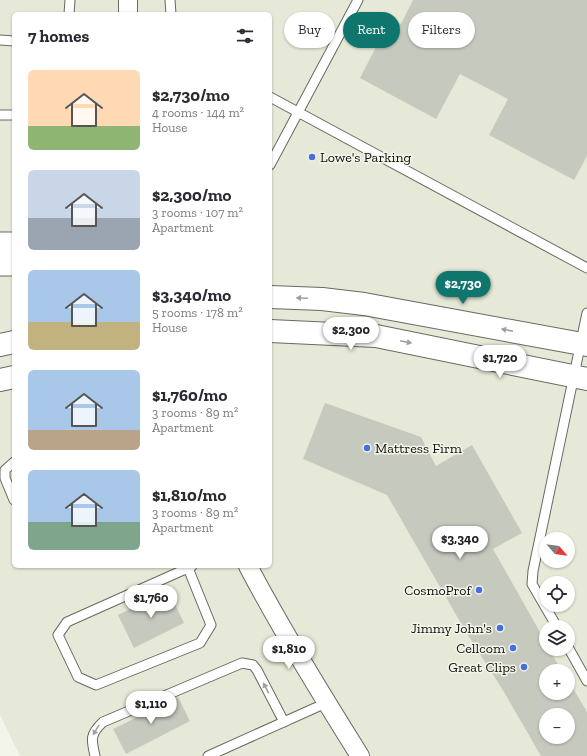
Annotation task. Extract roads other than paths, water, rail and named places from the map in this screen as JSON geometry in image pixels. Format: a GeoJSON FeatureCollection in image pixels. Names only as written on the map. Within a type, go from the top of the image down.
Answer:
{"type":"FeatureCollection","features":[{"type":"Feature","properties":{"kind":"street"},"geometry":{"type":"LineString","coordinates":[[128,0],[128,12]]}},
{"type":"Feature","properties":{"kind":"street"},"geometry":{"type":"LineString","coordinates":[[272,298],[328,299],[370,305],[584,345]]}},
{"type":"Feature","properties":{"kind":"street"},"geometry":{"type":"LineString","coordinates":[[272,331],[376,336],[580,377]]}},
{"type":"Feature","properties":{"kind":"street"},"geometry":{"type":"LineString","coordinates":[[0,345],[12,342]]}},
{"type":"Feature","properties":{"kind":"street"},"geometry":{"type":"LineString","coordinates":[[0,380],[12,377]]}},
{"type":"Feature","properties":{"kind":"street"},"geometry":{"type":"LineString","coordinates":[[249,568],[326,703],[360,756]]}},
{"type":"Feature","properties":{"kind":"lane"},"geometry":{"type":"LineString","coordinates":[[69,12],[70,0]]}},
{"type":"Feature","properties":{"kind":"lane"},"geometry":{"type":"LineString","coordinates":[[170,0],[171,12]]}},
{"type":"Feature","properties":{"kind":"lane"},"geometry":{"type":"LineString","coordinates":[[272,161],[358,0]]}},
{"type":"Feature","properties":{"kind":"lane"},"geometry":{"type":"LineString","coordinates":[[0,40],[12,41]]}},
{"type":"Feature","properties":{"kind":"lane"},"geometry":{"type":"LineString","coordinates":[[272,98],[587,268]]}},
{"type":"Feature","properties":{"kind":"lane"},"geometry":{"type":"LineString","coordinates":[[0,115],[12,115]]}},
{"type":"Feature","properties":{"kind":"lane"},"geometry":{"type":"LineString","coordinates":[[0,237],[12,237]]}},
{"type":"Feature","properties":{"kind":"lane"},"geometry":{"type":"LineString","coordinates":[[0,245],[12,245]]}},
{"type":"Feature","properties":{"kind":"lane"},"geometry":{"type":"LineString","coordinates":[[0,253],[12,253]]}},
{"type":"Feature","properties":{"kind":"lane"},"geometry":{"type":"LineString","coordinates":[[0,262],[12,262]]}},
{"type":"Feature","properties":{"kind":"lane"},"geometry":{"type":"LineString","coordinates":[[0,271],[12,271]]}},
{"type":"Feature","properties":{"kind":"lane"},"geometry":{"type":"LineString","coordinates":[[553,620],[532,584],[533,571],[580,377],[587,313]]}},
{"type":"Feature","properties":{"kind":"lane"},"geometry":{"type":"LineString","coordinates":[[12,464],[5,470],[4,478],[12,496]]}},
{"type":"Feature","properties":{"kind":"lane"},"geometry":{"type":"LineString","coordinates":[[188,568],[67,622],[58,635],[78,677],[96,685],[200,643],[211,625],[190,568]]}},
{"type":"Feature","properties":{"kind":"lane"},"geometry":{"type":"LineString","coordinates":[[573,656],[587,681]]}},
{"type":"Feature","properties":{"kind":"lane"},"geometry":{"type":"LineString","coordinates":[[95,756],[91,740],[95,729],[103,722],[242,663],[253,665],[257,670],[284,722]]}},
{"type":"Feature","properties":{"kind":"lane"},"geometry":{"type":"LineString","coordinates":[[208,756],[326,703]]}},
{"type":"Feature","properties":{"kind":"place","name":"Lowe's Parking"},"geometry":{"type":"Point","coordinates":[312,157]}},
{"type":"Feature","properties":{"kind":"place","name":"Mattress Firm"},"geometry":{"type":"Point","coordinates":[367,448]}},
{"type":"Feature","properties":{"kind":"place","name":"CosmoProf"},"geometry":{"type":"Point","coordinates":[479,590]}},
{"type":"Feature","properties":{"kind":"place","name":"Jimmy John's"},"geometry":{"type":"Point","coordinates":[500,628]}},
{"type":"Feature","properties":{"kind":"place","name":"Cellcom"},"geometry":{"type":"Point","coordinates":[513,648]}},
{"type":"Feature","properties":{"kind":"place","name":"Great Clips"},"geometry":{"type":"Point","coordinates":[524,667]}}]}
